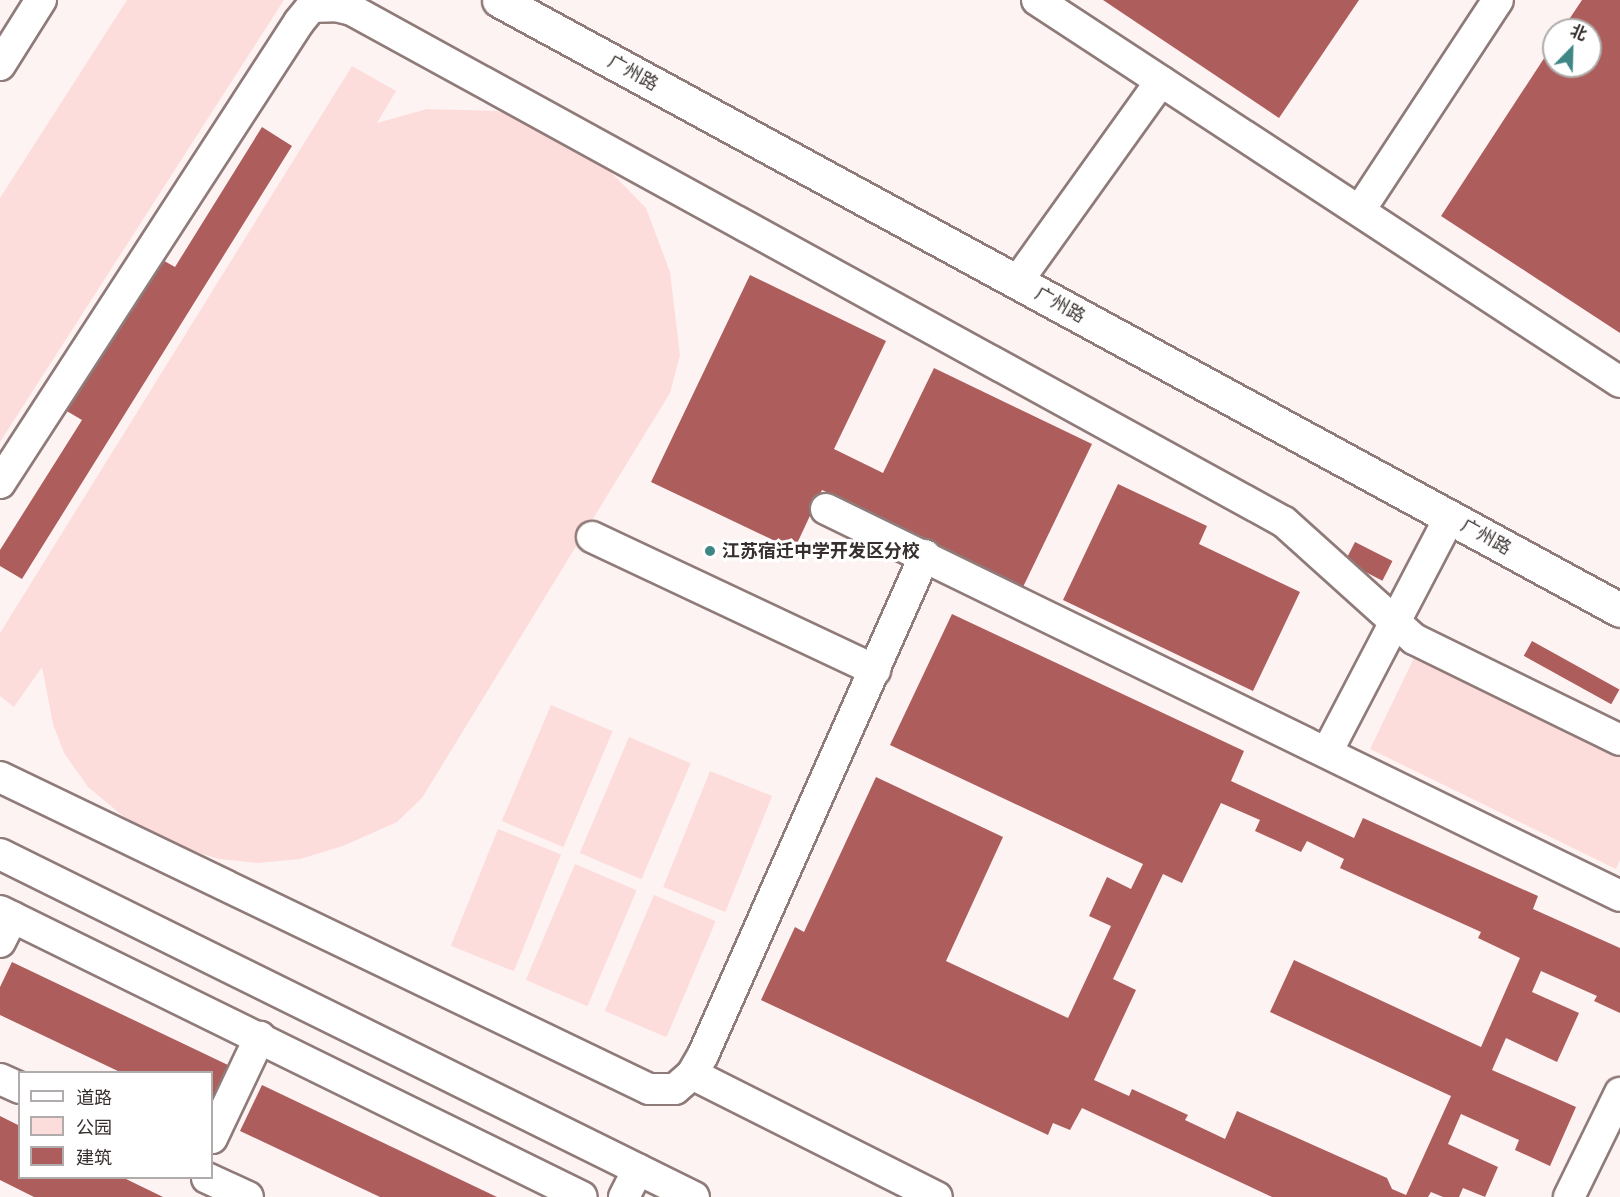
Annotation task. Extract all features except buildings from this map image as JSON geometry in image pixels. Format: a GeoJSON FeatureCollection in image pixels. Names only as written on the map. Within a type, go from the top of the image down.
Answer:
{"type":"FeatureCollection","features":[{"type":"Feature","properties":{"kind":"main road","name":"广州路"},"geometry":{"type":"LineString","coordinates":[[499,0],[1620,610]]}},
{"type":"Feature","properties":{"kind":"street"},"geometry":{"type":"LineString","coordinates":[[0,65],[41,0]]}},
{"type":"Feature","properties":{"kind":"street"},"geometry":{"type":"LineString","coordinates":[[1037,0],[1620,382]]}},
{"type":"Feature","properties":{"kind":"street"},"geometry":{"type":"LineString","coordinates":[[1360,210],[1498,0]]}},
{"type":"Feature","properties":{"kind":"street"},"geometry":{"type":"LineString","coordinates":[[0,483],[299,22],[311,7],[335,6],[352,10],[1284,522],[1414,639],[1620,740]]}},
{"type":"Feature","properties":{"kind":"street"},"geometry":{"type":"LineString","coordinates":[[1017,282],[1161,81]]}},
{"type":"Feature","properties":{"kind":"street"},"geometry":{"type":"LineString","coordinates":[[826,509],[1619,893]]}},
{"type":"Feature","properties":{"kind":"street"},"geometry":{"type":"LineString","coordinates":[[1327,752],[1450,518]]}},
{"type":"Feature","properties":{"kind":"street"},"geometry":{"type":"LineString","coordinates":[[592,537],[874,670]]}},
{"type":"Feature","properties":{"kind":"street"},"geometry":{"type":"LineString","coordinates":[[0,777],[649,1089],[675,1089],[692,1074],[925,555]]}},
{"type":"Feature","properties":{"kind":"street"},"geometry":{"type":"LineString","coordinates":[[0,854],[694,1197]]}},
{"type":"Feature","properties":{"kind":"street"},"geometry":{"type":"LineString","coordinates":[[4,923],[260,1037],[582,1197]]}},
{"type":"Feature","properties":{"kind":"street"},"geometry":{"type":"LineString","coordinates":[[213,1136],[260,1037]]}},
{"type":"Feature","properties":{"kind":"street"},"geometry":{"type":"LineString","coordinates":[[692,1074],[937,1197]]}},
{"type":"Feature","properties":{"kind":"street"},"geometry":{"type":"LineString","coordinates":[[0,1078],[18,1087]]}},
{"type":"Feature","properties":{"kind":"street"},"geometry":{"type":"LineString","coordinates":[[1569,1197],[1620,1093]]}},
{"type":"Feature","properties":{"kind":"street"},"geometry":{"type":"LineString","coordinates":[[624,1197],[638,1169]]}},
{"type":"Feature","properties":{"kind":"street"},"geometry":{"type":"LineString","coordinates":[[209,1179],[248,1197]]}},
{"type":"Feature","properties":{"kind":"green space"},"geometry":{"type":"Polygon","coordinates":[[[127,0],[284,0],[0,442],[0,198],[127,0]]]}},
{"type":"Feature","properties":{"kind":"green space"},"geometry":{"type":"Polygon","coordinates":[[[352,66],[396,91],[377,123],[427,109],[497,111],[539,126],[598,159],[646,208],[670,272],[680,355],[670,393],[422,798],[397,822],[343,846],[300,859],[258,863],[219,859],[167,843],[123,816],[88,787],[64,753],[53,724],[42,667],[14,707],[0,696],[0,633],[352,66]]]}},
{"type":"Feature","properties":{"kind":"green space"},"geometry":{"type":"Polygon","coordinates":[[[1415,656],[1620,755],[1620,860],[1616,869],[1370,749],[1415,656]]]}},
{"type":"Feature","properties":{"kind":"green space"},"geometry":{"type":"Polygon","coordinates":[[[551,705],[613,731],[563,847],[502,821],[551,705]]]}},
{"type":"Feature","properties":{"kind":"green space"},"geometry":{"type":"Polygon","coordinates":[[[629,737],[691,763],[641,879],[580,853],[629,737]]]}},
{"type":"Feature","properties":{"kind":"green space"},"geometry":{"type":"Polygon","coordinates":[[[710,771],[772,796],[725,912],[663,887],[710,771]]]}},
{"type":"Feature","properties":{"kind":"green space"},"geometry":{"type":"Polygon","coordinates":[[[498,829],[561,854],[514,971],[451,946],[498,829]]]}},
{"type":"Feature","properties":{"kind":"green space"},"geometry":{"type":"Polygon","coordinates":[[[575,864],[637,890],[587,1006],[526,980],[575,864]]]}},
{"type":"Feature","properties":{"kind":"green space"},"geometry":{"type":"Polygon","coordinates":[[[654,895],[716,921],[666,1037],[605,1011],[654,895]]]}},
{"type":"Feature","properties":{"kind":"place","name":"江苏宿迁中学开发区分校"},"geometry":{"type":"Point","coordinates":[710,551]}}]}
